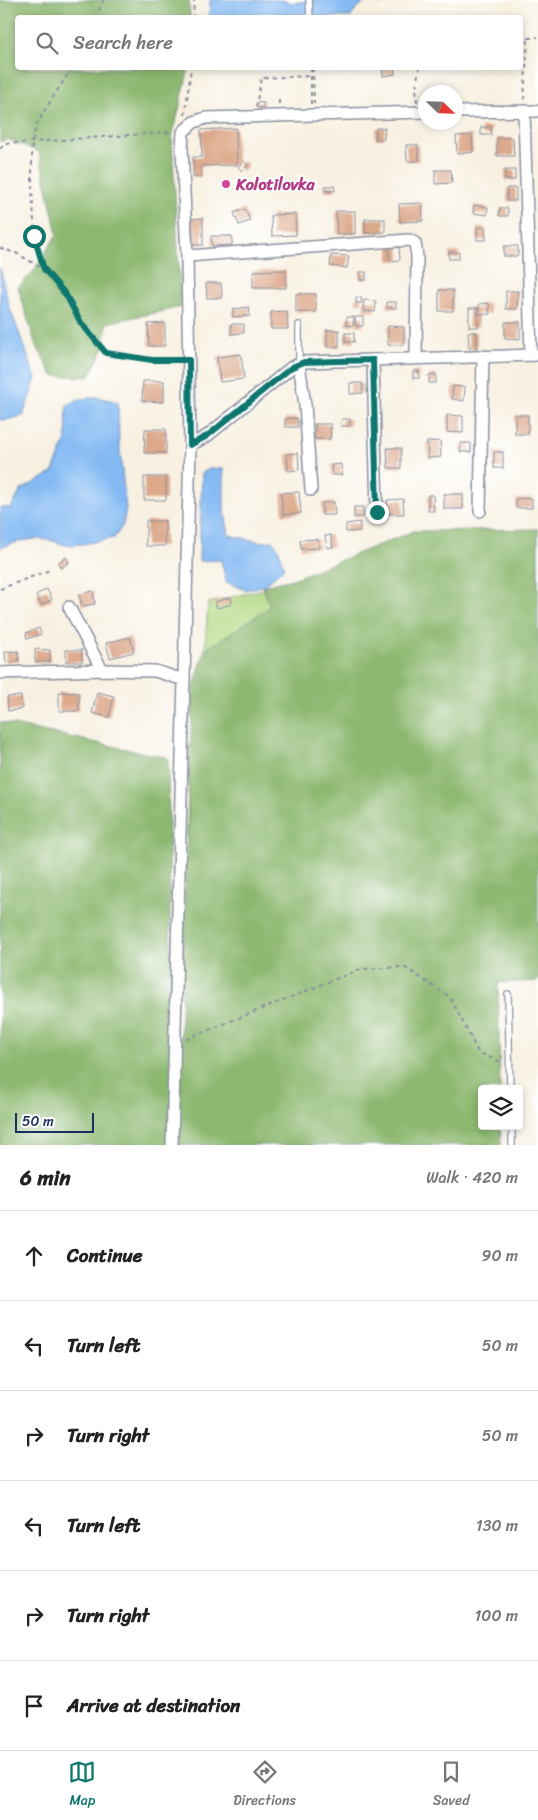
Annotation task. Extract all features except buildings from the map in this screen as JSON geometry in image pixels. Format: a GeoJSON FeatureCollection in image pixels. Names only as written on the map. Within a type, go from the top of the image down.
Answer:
{"type":"FeatureCollection","features":[{"type":"Feature","properties":{"kind":"street"},"geometry":{"type":"LineString","coordinates":[[172,1145],[190,445],[183,132],[194,122],[206,118],[309,111],[418,112]]}},
{"type":"Feature","properties":{"kind":"street"},"geometry":{"type":"LineString","coordinates":[[190,445],[207,436],[292,367],[304,362],[534,355],[524,111]]}},
{"type":"Feature","properties":{"kind":"street"},"geometry":{"type":"LineString","coordinates":[[463,112],[538,111]]}},
{"type":"Feature","properties":{"kind":"street"},"geometry":{"type":"LineString","coordinates":[[187,256],[409,240],[415,243],[417,256],[416,358]]}},
{"type":"Feature","properties":{"kind":"street"},"geometry":{"type":"LineString","coordinates":[[480,511],[483,356]]}},
{"type":"Feature","properties":{"kind":"street"},"geometry":{"type":"LineString","coordinates":[[373,360],[377,512]]}},
{"type":"Feature","properties":{"kind":"street"},"geometry":{"type":"LineString","coordinates":[[299,364],[305,406],[311,490]]}},
{"type":"Feature","properties":{"kind":"street"},"geometry":{"type":"LineString","coordinates":[[69,607],[102,670]]}},
{"type":"Feature","properties":{"kind":"street"},"geometry":{"type":"LineString","coordinates":[[0,672],[155,670],[184,680]]}},
{"type":"Feature","properties":{"kind":"lane"},"geometry":{"type":"LineString","coordinates":[[309,0],[310,15]]}},
{"type":"Feature","properties":{"kind":"lane"},"geometry":{"type":"LineString","coordinates":[[299,324],[299,364]]}},
{"type":"Feature","properties":{"kind":"lane"},"geometry":{"type":"LineString","coordinates":[[508,994],[510,1085]]}},
{"type":"Feature","properties":{"kind":"lane"},"geometry":{"type":"LineString","coordinates":[[512,1130],[512,1145]]}},
{"type":"Feature","properties":{"kind":"path"},"geometry":{"type":"LineString","coordinates":[[97,15],[103,0]]}},
{"type":"Feature","properties":{"kind":"path"},"geometry":{"type":"LineString","coordinates":[[193,15],[194,0]]}},
{"type":"Feature","properties":{"kind":"path"},"geometry":{"type":"LineString","coordinates":[[523,39],[538,36]]}},
{"type":"Feature","properties":{"kind":"path"},"geometry":{"type":"LineString","coordinates":[[524,111],[528,38]]}},
{"type":"Feature","properties":{"kind":"path"},"geometry":{"type":"LineString","coordinates":[[44,269],[34,236],[32,142],[36,127],[44,111],[71,70]]}},
{"type":"Feature","properties":{"kind":"path"},"geometry":{"type":"LineString","coordinates":[[0,144],[183,132],[191,70]]}},
{"type":"Feature","properties":{"kind":"path"},"geometry":{"type":"LineString","coordinates":[[309,111],[312,104],[312,70]]}},
{"type":"Feature","properties":{"kind":"path"},"geometry":{"type":"LineString","coordinates":[[309,111],[312,70]]}},
{"type":"Feature","properties":{"kind":"path"},"geometry":{"type":"LineString","coordinates":[[418,106],[416,88],[419,70]]}},
{"type":"Feature","properties":{"kind":"path"},"geometry":{"type":"LineString","coordinates":[[263,108],[256,108],[261,78],[311,76]]}},
{"type":"Feature","properties":{"kind":"path"},"geometry":{"type":"LineString","coordinates":[[279,100],[279,108]]}},
{"type":"Feature","properties":{"kind":"path"},"geometry":{"type":"LineString","coordinates":[[0,149],[4,144]]}},
{"type":"Feature","properties":{"kind":"path"},"geometry":{"type":"LineString","coordinates":[[0,248],[18,254],[44,269],[66,295],[81,323],[106,353],[152,360],[189,360]]}},
{"type":"Feature","properties":{"kind":"path"},"geometry":{"type":"LineString","coordinates":[[0,589],[52,568]]}},
{"type":"Feature","properties":{"kind":"path"},"geometry":{"type":"LineString","coordinates":[[175,1044],[361,969],[404,967],[450,997],[478,1052],[510,1066]]}},
{"type":"Feature","properties":{"kind":"green space"},"geometry":{"type":"Polygon","coordinates":[[[0,0],[189,0],[190,15],[15,15],[15,70],[189,70],[172,138],[181,307],[107,323],[104,347],[89,377],[53,376],[35,343],[18,287],[33,272],[57,234],[39,152],[7,139],[0,142],[0,0]]]}},
{"type":"Feature","properties":{"kind":"green space"},"geometry":{"type":"Polygon","coordinates":[[[538,529],[538,981],[498,983],[500,1085],[478,1085],[478,1130],[500,1130],[501,1145],[177,1145],[189,764],[194,686],[205,650],[270,607],[263,586],[293,579],[414,531],[538,529]]]}},
{"type":"Feature","properties":{"kind":"green space"},"geometry":{"type":"Polygon","coordinates":[[[264,589],[270,607],[205,650],[208,603],[264,589]]]}},
{"type":"Feature","properties":{"kind":"green space"},"geometry":{"type":"Polygon","coordinates":[[[0,722],[168,758],[173,1145],[0,1145],[0,722]]]}},
{"type":"Feature","properties":{"kind":"water"},"geometry":{"type":"Polygon","coordinates":[[[210,0],[281,0],[293,3],[313,0],[390,0],[380,4],[366,1],[352,15],[209,14],[210,0]]]}},
{"type":"Feature","properties":{"kind":"water"},"geometry":{"type":"Polygon","coordinates":[[[0,268],[9,306],[36,378],[23,416],[7,420],[0,420],[0,268]]]}},
{"type":"Feature","properties":{"kind":"water"},"geometry":{"type":"Polygon","coordinates":[[[97,397],[118,402],[119,441],[126,509],[123,525],[114,538],[91,543],[68,545],[36,539],[0,548],[0,507],[11,508],[21,490],[52,473],[66,440],[67,405],[80,399],[97,397]]]}},
{"type":"Feature","properties":{"kind":"water"},"geometry":{"type":"Polygon","coordinates":[[[211,468],[223,469],[224,507],[229,535],[260,542],[273,541],[279,550],[284,568],[263,586],[245,590],[226,582],[221,560],[199,561],[202,473],[211,468]]]}},
{"type":"Feature","properties":{"kind":"place","name":"Kolotilovka"},"geometry":{"type":"Point","coordinates":[226,184]}},
{"type":"Feature","properties":{"kind":"route"},"geometry":{"type":"LineString","coordinates":[[34,236],[44,269],[66,295],[81,323],[106,353],[152,360],[189,360],[190,445],[207,436],[292,367],[304,362],[324,360],[373,360],[377,512]]}}]}
